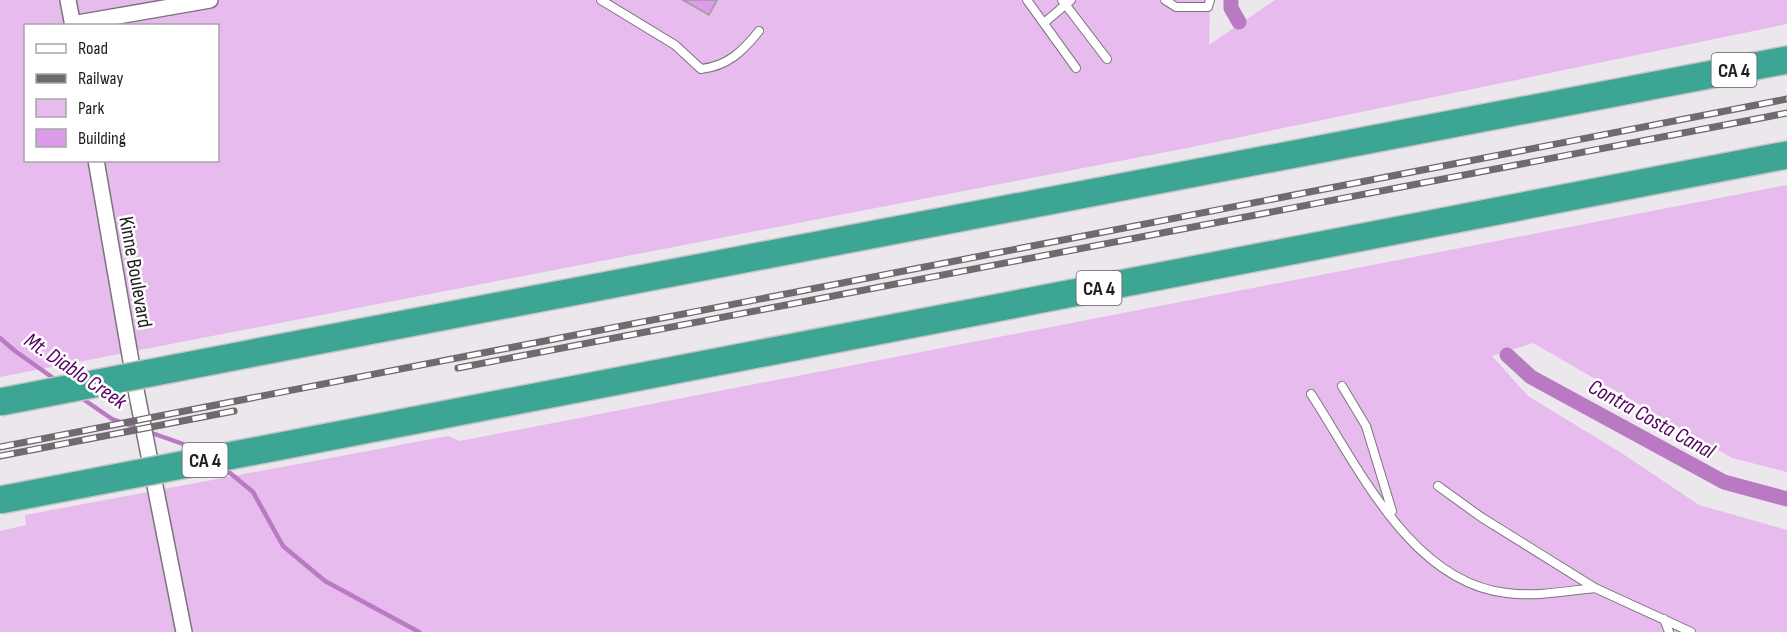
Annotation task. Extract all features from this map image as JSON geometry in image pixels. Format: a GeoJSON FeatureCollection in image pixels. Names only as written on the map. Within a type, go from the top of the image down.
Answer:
{"type":"FeatureCollection","features":[{"type":"Feature","properties":{"kind":"highway"},"geometry":{"type":"LineString","coordinates":[[1680,80],[1787,52]]}},
{"type":"Feature","properties":{"kind":"highway","name":"CA 4"},"geometry":{"type":"LineString","coordinates":[[0,402],[1787,60]]}},
{"type":"Feature","properties":{"kind":"highway","name":"CA 4"},"geometry":{"type":"LineString","coordinates":[[0,500],[1787,155]]}},
{"type":"Feature","properties":{"kind":"street"},"geometry":{"type":"LineString","coordinates":[[68,0],[73,24]]}},
{"type":"Feature","properties":{"kind":"street"},"geometry":{"type":"LineString","coordinates":[[78,24],[210,0]]}},
{"type":"Feature","properties":{"kind":"street","name":"Kinne Boulevard"},"geometry":{"type":"LineString","coordinates":[[96,162],[136,390],[184,632]]}},
{"type":"Feature","properties":{"kind":"lane"},"geometry":{"type":"LineString","coordinates":[[601,0],[675,45],[701,69],[729,61],[744,49],[759,31]]}},
{"type":"Feature","properties":{"kind":"lane"},"geometry":{"type":"LineString","coordinates":[[1026,0],[1076,68]]}},
{"type":"Feature","properties":{"kind":"lane"},"geometry":{"type":"LineString","coordinates":[[1165,0],[1176,7],[1208,7],[1210,0]]}},
{"type":"Feature","properties":{"kind":"lane"},"geometry":{"type":"LineString","coordinates":[[1044,23],[1066,2],[1107,59]]}},
{"type":"Feature","properties":{"kind":"lane"},"geometry":{"type":"LineString","coordinates":[[1342,386],[1366,426],[1395,521]]}},
{"type":"Feature","properties":{"kind":"lane"},"geometry":{"type":"LineString","coordinates":[[1311,394],[1395,521],[1411,542],[1431,561],[1478,586],[1507,593],[1535,594],[1595,588]]}},
{"type":"Feature","properties":{"kind":"lane"},"geometry":{"type":"LineString","coordinates":[[1438,486],[1481,518],[1595,588],[1691,632]]}},
{"type":"Feature","properties":{"kind":"lane"},"geometry":{"type":"LineString","coordinates":[[1664,619],[1669,632]]}},
{"type":"Feature","properties":{"kind":"green space"},"geometry":{"type":"Polygon","coordinates":[[[0,0],[1210,0],[1209,45],[1275,0],[1787,0],[1787,24],[1187,148],[0,377],[0,0]]]}},
{"type":"Feature","properties":{"kind":"green space"},"geometry":{"type":"Polygon","coordinates":[[[1787,185],[1787,472],[1732,458],[1533,343],[1492,356],[1528,396],[1623,454],[1699,505],[1787,530],[1787,632],[0,632],[0,531],[26,525],[25,515],[448,436],[460,441],[1787,185]]]}},
{"type":"Feature","properties":{"kind":"building"},"geometry":{"type":"Polygon","coordinates":[[[683,0],[717,0],[709,15],[683,0]]]}},
{"type":"Feature","properties":{"kind":"waterway","name":"Contra Costa Canal"},"geometry":{"type":"LineString","coordinates":[[1231,0],[1231,8],[1239,22]]}},
{"type":"Feature","properties":{"kind":"waterway","name":"Mt. Diablo Creek"},"geometry":{"type":"LineString","coordinates":[[0,338],[56,380]]}},
{"type":"Feature","properties":{"kind":"waterway","name":"Contra Costa Canal"},"geometry":{"type":"LineString","coordinates":[[1507,355],[1531,377],[1724,482],[1787,499]]}},
{"type":"Feature","properties":{"kind":"waterway","name":"Mt. Diablo Creek"},"geometry":{"type":"LineString","coordinates":[[80,397],[112,419],[203,451]]}},
{"type":"Feature","properties":{"kind":"waterway","name":"Mt. Diablo Creek"},"geometry":{"type":"LineString","coordinates":[[224,468],[253,492],[283,546],[325,581],[419,632]]}},
{"type":"Feature","properties":{"kind":"railway"},"geometry":{"type":"LineString","coordinates":[[0,447],[1787,99]]}},
{"type":"Feature","properties":{"kind":"railway"},"geometry":{"type":"LineString","coordinates":[[458,368],[1787,113]]}},
{"type":"Feature","properties":{"kind":"railway"},"geometry":{"type":"LineString","coordinates":[[0,456],[234,411]]}}]}
